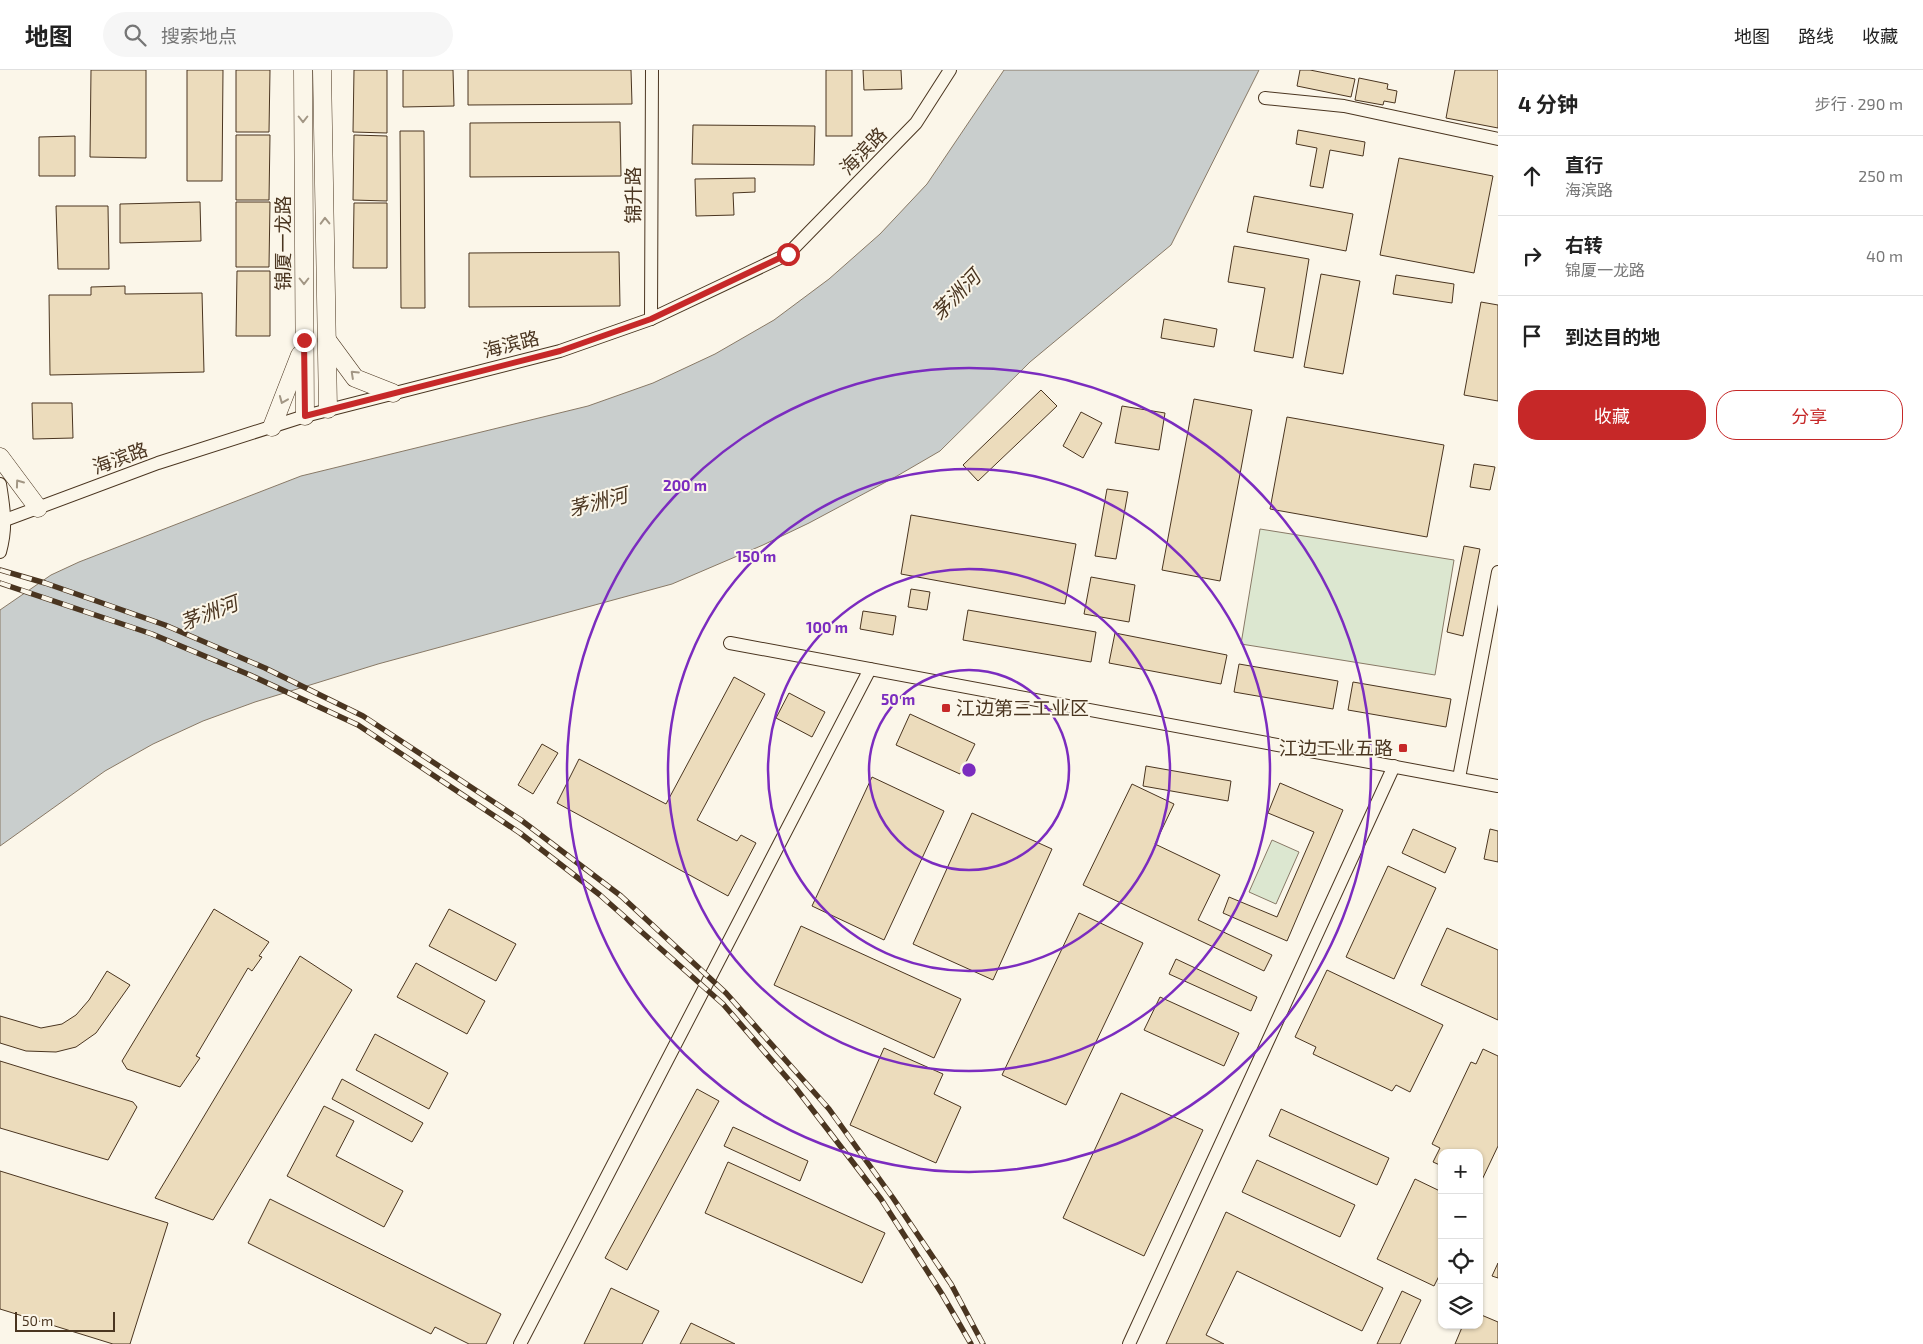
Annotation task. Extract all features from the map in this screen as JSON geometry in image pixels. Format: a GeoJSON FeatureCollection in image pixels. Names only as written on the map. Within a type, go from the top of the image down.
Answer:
{"type":"FeatureCollection","features":[{"type":"Feature","properties":{"kind":"street","name":"锦厦一龙路"},"geometry":{"type":"LineString","coordinates":[[303,70],[305,416]]}},
{"type":"Feature","properties":{"kind":"street"},"geometry":{"type":"LineString","coordinates":[[322,70],[328,409]]}},
{"type":"Feature","properties":{"kind":"street","name":"锦升路"},"geometry":{"type":"LineString","coordinates":[[651,319],[652,70]]}},
{"type":"Feature","properties":{"kind":"street","name":"海滨路"},"geometry":{"type":"LineString","coordinates":[[3,521],[158,463],[305,416],[560,351],[651,319],[788,254],[916,123],[950,70]]}},
{"type":"Feature","properties":{"kind":"street"},"geometry":{"type":"LineString","coordinates":[[1265,98],[1344,106],[1498,139]]}},
{"type":"Feature","properties":{"kind":"street"},"geometry":{"type":"LineString","coordinates":[[272,427],[290,383],[304,340]]}},
{"type":"Feature","properties":{"kind":"street"},"geometry":{"type":"LineString","coordinates":[[327,340],[355,378],[393,393]]}},
{"type":"Feature","properties":{"kind":"street"},"geometry":{"type":"LineString","coordinates":[[0,456],[38,508]]}},
{"type":"Feature","properties":{"kind":"street"},"geometry":{"type":"LineString","coordinates":[[0,484],[5,536],[0,552]]}},
{"type":"Feature","properties":{"kind":"street"},"geometry":{"type":"LineString","coordinates":[[1460,778],[1498,572]]}},
{"type":"Feature","properties":{"kind":"street"},"geometry":{"type":"LineString","coordinates":[[730,643],[1498,786]]}},
{"type":"Feature","properties":{"kind":"street"},"geometry":{"type":"LineString","coordinates":[[520,1344],[870,669]]}},
{"type":"Feature","properties":{"kind":"street"},"geometry":{"type":"LineString","coordinates":[[1129,1344],[1394,766]]}},
{"type":"Feature","properties":{"kind":"green space"},"geometry":{"type":"Polygon","coordinates":[[[1260,529],[1454,560],[1435,675],[1241,644],[1260,529]]]}},
{"type":"Feature","properties":{"kind":"green space"},"geometry":{"type":"Polygon","coordinates":[[[1272,840],[1299,852],[1276,904],[1249,892],[1272,840]]]}},
{"type":"Feature","properties":{"kind":"water","name":"茅洲河"},"geometry":{"type":"Polygon","coordinates":[[[1004,70],[1259,70],[1171,245],[1030,362],[940,451],[809,523],[672,584],[378,664],[255,702],[203,721],[153,744],[105,771],[0,846],[0,610],[51,575],[79,562],[301,476],[588,406],[653,383],[715,354],[774,320],[829,279],[880,234],[927,184],[1004,70]]]}},
{"type":"Feature","properties":{"kind":"building"},"geometry":{"type":"Polygon","coordinates":[[[91,70],[146,70],[146,158],[90,157],[91,70]]]}},
{"type":"Feature","properties":{"kind":"building"},"geometry":{"type":"Polygon","coordinates":[[[187,70],[223,70],[222,181],[187,181],[187,70]]]}},
{"type":"Feature","properties":{"kind":"building"},"geometry":{"type":"Polygon","coordinates":[[[236,70],[270,70],[269,132],[236,132],[236,70]]]}},
{"type":"Feature","properties":{"kind":"building"},"geometry":{"type":"Polygon","coordinates":[[[354,70],[387,70],[387,133],[353,132],[354,70]]]}},
{"type":"Feature","properties":{"kind":"building"},"geometry":{"type":"Polygon","coordinates":[[[403,70],[453,70],[454,106],[403,107],[403,70]]]}},
{"type":"Feature","properties":{"kind":"building"},"geometry":{"type":"Polygon","coordinates":[[[468,70],[631,70],[632,104],[468,105],[468,70]]]}},
{"type":"Feature","properties":{"kind":"building"},"geometry":{"type":"Polygon","coordinates":[[[826,70],[852,70],[852,136],[826,136],[826,70]]]}},
{"type":"Feature","properties":{"kind":"building"},"geometry":{"type":"Polygon","coordinates":[[[863,70],[901,70],[902,89],[864,90],[863,70]]]}},
{"type":"Feature","properties":{"kind":"building"},"geometry":{"type":"Polygon","coordinates":[[[1300,70],[1310,70],[1355,79],[1351,97],[1297,86],[1300,70]]]}},
{"type":"Feature","properties":{"kind":"building"},"geometry":{"type":"Polygon","coordinates":[[[1455,70],[1498,70],[1498,128],[1446,118],[1455,70]]]}},
{"type":"Feature","properties":{"kind":"building"},"geometry":{"type":"Polygon","coordinates":[[[1359,78],[1388,84],[1387,89],[1397,91],[1395,103],[1384,101],[1383,105],[1355,100],[1359,78]]]}},
{"type":"Feature","properties":{"kind":"building"},"geometry":{"type":"Polygon","coordinates":[[[620,122],[621,176],[470,177],[470,123],[620,122]]]}},
{"type":"Feature","properties":{"kind":"building"},"geometry":{"type":"Polygon","coordinates":[[[693,125],[815,126],[814,165],[692,164],[693,125]]]}},
{"type":"Feature","properties":{"kind":"building"},"geometry":{"type":"Polygon","coordinates":[[[1298,130],[1365,142],[1363,156],[1330,150],[1323,188],[1310,186],[1317,148],[1296,144],[1298,130]]]}},
{"type":"Feature","properties":{"kind":"building"},"geometry":{"type":"Polygon","coordinates":[[[400,131],[424,131],[425,308],[401,308],[400,131]]]}},
{"type":"Feature","properties":{"kind":"building"},"geometry":{"type":"Polygon","coordinates":[[[236,135],[270,135],[269,200],[236,200],[236,135]]]}},
{"type":"Feature","properties":{"kind":"building"},"geometry":{"type":"Polygon","coordinates":[[[354,135],[387,136],[387,201],[353,200],[354,135]]]}},
{"type":"Feature","properties":{"kind":"building"},"geometry":{"type":"Polygon","coordinates":[[[75,136],[75,176],[39,176],[39,137],[75,136]]]}},
{"type":"Feature","properties":{"kind":"building"},"geometry":{"type":"Polygon","coordinates":[[[1399,158],[1493,176],[1474,273],[1380,255],[1399,158]]]}},
{"type":"Feature","properties":{"kind":"building"},"geometry":{"type":"Polygon","coordinates":[[[755,178],[755,192],[733,193],[734,215],[696,216],[695,179],[755,178]]]}},
{"type":"Feature","properties":{"kind":"building"},"geometry":{"type":"Polygon","coordinates":[[[1254,196],[1353,214],[1346,251],[1247,232],[1254,196]]]}},
{"type":"Feature","properties":{"kind":"building"},"geometry":{"type":"Polygon","coordinates":[[[200,202],[201,241],[120,243],[120,204],[200,202]]]}},
{"type":"Feature","properties":{"kind":"building"},"geometry":{"type":"Polygon","coordinates":[[[236,202],[270,202],[269,267],[236,267],[236,202]]]}},
{"type":"Feature","properties":{"kind":"building"},"geometry":{"type":"Polygon","coordinates":[[[354,203],[387,203],[387,268],[353,268],[354,203]]]}},
{"type":"Feature","properties":{"kind":"building"},"geometry":{"type":"Polygon","coordinates":[[[56,206],[108,206],[109,269],[58,269],[56,206]]]}},
{"type":"Feature","properties":{"kind":"building"},"geometry":{"type":"Polygon","coordinates":[[[1234,246],[1309,259],[1293,358],[1254,351],[1265,288],[1228,282],[1234,246]]]}},
{"type":"Feature","properties":{"kind":"building"},"geometry":{"type":"Polygon","coordinates":[[[619,252],[620,306],[469,307],[469,253],[619,252]]]}},
{"type":"Feature","properties":{"kind":"building"},"geometry":{"type":"Polygon","coordinates":[[[237,271],[270,271],[270,336],[236,336],[237,271]]]}},
{"type":"Feature","properties":{"kind":"building"},"geometry":{"type":"Polygon","coordinates":[[[1321,274],[1360,281],[1343,374],[1304,367],[1321,274]]]}},
{"type":"Feature","properties":{"kind":"building"},"geometry":{"type":"Polygon","coordinates":[[[1396,275],[1454,284],[1452,303],[1393,294],[1396,275]]]}},
{"type":"Feature","properties":{"kind":"building"},"geometry":{"type":"Polygon","coordinates":[[[125,286],[125,294],[202,293],[204,372],[50,375],[49,295],[91,295],[91,287],[125,286]]]}},
{"type":"Feature","properties":{"kind":"building"},"geometry":{"type":"Polygon","coordinates":[[[1481,302],[1498,305],[1498,401],[1464,395],[1481,302]]]}},
{"type":"Feature","properties":{"kind":"building"},"geometry":{"type":"Polygon","coordinates":[[[1164,319],[1217,329],[1214,347],[1161,338],[1164,319]]]}},
{"type":"Feature","properties":{"kind":"building"},"geometry":{"type":"Polygon","coordinates":[[[1041,390],[1057,406],[978,481],[963,465],[1041,390]]]}},
{"type":"Feature","properties":{"kind":"building"},"geometry":{"type":"Polygon","coordinates":[[[1194,399],[1252,410],[1220,581],[1162,570],[1194,399]]]}},
{"type":"Feature","properties":{"kind":"building"},"geometry":{"type":"Polygon","coordinates":[[[32,403],[72,403],[73,438],[33,439],[32,403]]]}},
{"type":"Feature","properties":{"kind":"building"},"geometry":{"type":"Polygon","coordinates":[[[1122,406],[1165,413],[1159,450],[1115,443],[1122,406]]]}},
{"type":"Feature","properties":{"kind":"building"},"geometry":{"type":"Polygon","coordinates":[[[1081,412],[1102,423],[1083,458],[1063,446],[1081,412]]]}},
{"type":"Feature","properties":{"kind":"building"},"geometry":{"type":"Polygon","coordinates":[[[1287,417],[1444,445],[1427,537],[1270,509],[1287,417]]]}},
{"type":"Feature","properties":{"kind":"building"},"geometry":{"type":"Polygon","coordinates":[[[1474,464],[1495,467],[1490,490],[1470,487],[1474,464]]]}},
{"type":"Feature","properties":{"kind":"building"},"geometry":{"type":"Polygon","coordinates":[[[1107,489],[1128,492],[1116,559],[1095,556],[1107,489]]]}},
{"type":"Feature","properties":{"kind":"building"},"geometry":{"type":"Polygon","coordinates":[[[911,515],[1076,544],[1065,604],[901,574],[911,515]]]}},
{"type":"Feature","properties":{"kind":"building"},"geometry":{"type":"Polygon","coordinates":[[[1464,546],[1480,549],[1463,636],[1447,632],[1464,546]]]}},
{"type":"Feature","properties":{"kind":"building"},"geometry":{"type":"Polygon","coordinates":[[[1091,577],[1135,585],[1129,622],[1084,614],[1091,577]]]}},
{"type":"Feature","properties":{"kind":"building"},"geometry":{"type":"Polygon","coordinates":[[[911,589],[930,592],[927,610],[908,607],[911,589]]]}},
{"type":"Feature","properties":{"kind":"building"},"geometry":{"type":"Polygon","coordinates":[[[968,610],[1096,632],[1091,662],[963,640],[968,610]]]}},
{"type":"Feature","properties":{"kind":"building"},"geometry":{"type":"Polygon","coordinates":[[[863,611],[896,616],[893,635],[860,629],[863,611]]]}},
{"type":"Feature","properties":{"kind":"building"},"geometry":{"type":"Polygon","coordinates":[[[1115,633],[1227,655],[1221,684],[1109,663],[1115,633]]]}},
{"type":"Feature","properties":{"kind":"building"},"geometry":{"type":"Polygon","coordinates":[[[1239,664],[1338,681],[1333,709],[1234,692],[1239,664]]]}},
{"type":"Feature","properties":{"kind":"building"},"geometry":{"type":"Polygon","coordinates":[[[734,677],[765,694],[697,820],[737,841],[741,835],[756,843],[728,896],[557,803],[579,759],[666,804],[734,677]]]}},
{"type":"Feature","properties":{"kind":"building"},"geometry":{"type":"Polygon","coordinates":[[[1353,682],[1451,699],[1446,727],[1348,710],[1353,682]]]}},
{"type":"Feature","properties":{"kind":"building"},"geometry":{"type":"Polygon","coordinates":[[[789,693],[825,712],[812,737],[776,718],[789,693]]]}},
{"type":"Feature","properties":{"kind":"building"},"geometry":{"type":"Polygon","coordinates":[[[910,714],[975,744],[960,774],[896,745],[910,714]]]}},
{"type":"Feature","properties":{"kind":"building"},"geometry":{"type":"Polygon","coordinates":[[[542,744],[558,753],[533,794],[518,785],[542,744]]]}},
{"type":"Feature","properties":{"kind":"building"},"geometry":{"type":"Polygon","coordinates":[[[1146,766],[1231,781],[1228,801],[1143,786],[1146,766]]]}},
{"type":"Feature","properties":{"kind":"building"},"geometry":{"type":"Polygon","coordinates":[[[872,777],[944,811],[884,940],[812,906],[872,777]]]}},
{"type":"Feature","properties":{"kind":"building"},"geometry":{"type":"Polygon","coordinates":[[[1280,783],[1343,810],[1287,941],[1223,913],[1229,897],[1277,917],[1314,832],[1268,813],[1280,783]]]}},
{"type":"Feature","properties":{"kind":"building"},"geometry":{"type":"Polygon","coordinates":[[[1132,784],[1174,804],[1155,844],[1220,875],[1198,920],[1272,955],[1264,971],[1083,885],[1132,784]]]}},
{"type":"Feature","properties":{"kind":"building"},"geometry":{"type":"Polygon","coordinates":[[[972,813],[1052,849],[993,980],[913,944],[972,813]]]}},
{"type":"Feature","properties":{"kind":"building"},"geometry":{"type":"Polygon","coordinates":[[[1413,829],[1456,848],[1445,873],[1402,853],[1413,829]]]}},
{"type":"Feature","properties":{"kind":"building"},"geometry":{"type":"Polygon","coordinates":[[[1490,829],[1498,831],[1498,862],[1484,859],[1490,829]]]}},
{"type":"Feature","properties":{"kind":"building"},"geometry":{"type":"Polygon","coordinates":[[[1388,866],[1436,888],[1394,979],[1346,957],[1388,866]]]}},
{"type":"Feature","properties":{"kind":"building"},"geometry":{"type":"Polygon","coordinates":[[[214,909],[269,942],[259,956],[262,957],[252,971],[248,968],[196,1056],[200,1058],[180,1087],[127,1069],[122,1061],[214,909]]]}},
{"type":"Feature","properties":{"kind":"building"},"geometry":{"type":"Polygon","coordinates":[[[449,909],[516,944],[496,981],[429,946],[449,909]]]}},
{"type":"Feature","properties":{"kind":"building"},"geometry":{"type":"Polygon","coordinates":[[[1079,913],[1143,943],[1066,1105],[1002,1075],[1079,913]]]}},
{"type":"Feature","properties":{"kind":"building"},"geometry":{"type":"Polygon","coordinates":[[[801,926],[961,999],[934,1058],[774,985],[801,926]]]}},
{"type":"Feature","properties":{"kind":"building"},"geometry":{"type":"Polygon","coordinates":[[[1447,928],[1498,950],[1498,1020],[1421,985],[1447,928]]]}},
{"type":"Feature","properties":{"kind":"building"},"geometry":{"type":"Polygon","coordinates":[[[300,956],[352,990],[213,1220],[155,1198],[300,956]]]}},
{"type":"Feature","properties":{"kind":"building"},"geometry":{"type":"Polygon","coordinates":[[[1176,959],[1257,997],[1251,1011],[1169,974],[1176,959]]]}},
{"type":"Feature","properties":{"kind":"building"},"geometry":{"type":"Polygon","coordinates":[[[416,963],[485,1001],[467,1034],[397,997],[416,963]]]}},
{"type":"Feature","properties":{"kind":"building"},"geometry":{"type":"Polygon","coordinates":[[[1327,970],[1443,1025],[1410,1092],[1396,1085],[1392,1091],[1313,1054],[1316,1047],[1295,1037],[1327,970]]]}},
{"type":"Feature","properties":{"kind":"building"},"geometry":{"type":"Polygon","coordinates":[[[107,971],[130,985],[96,1033],[76,1047],[56,1052],[26,1051],[0,1043],[0,1016],[41,1028],[62,1024],[76,1015],[89,1000],[107,971]]]}},
{"type":"Feature","properties":{"kind":"building"},"geometry":{"type":"Polygon","coordinates":[[[1160,997],[1239,1033],[1224,1066],[1144,1030],[1160,997]]]}},
{"type":"Feature","properties":{"kind":"building"},"geometry":{"type":"Polygon","coordinates":[[[375,1034],[448,1073],[429,1109],[356,1070],[375,1034]]]}},
{"type":"Feature","properties":{"kind":"building"},"geometry":{"type":"Polygon","coordinates":[[[884,1048],[943,1074],[934,1094],[961,1107],[936,1163],[850,1125],[884,1048]]]}},
{"type":"Feature","properties":{"kind":"building"},"geometry":{"type":"Polygon","coordinates":[[[1483,1049],[1498,1056],[1498,1146],[1483,1178],[1483,1149],[1440,1149],[1432,1144],[1471,1062],[1476,1064],[1483,1049]]]}},
{"type":"Feature","properties":{"kind":"building"},"geometry":{"type":"Polygon","coordinates":[[[0,1061],[133,1102],[137,1107],[108,1160],[0,1128],[0,1061]]]}},
{"type":"Feature","properties":{"kind":"building"},"geometry":{"type":"Polygon","coordinates":[[[342,1079],[423,1123],[412,1142],[332,1099],[342,1079]]]}},
{"type":"Feature","properties":{"kind":"building"},"geometry":{"type":"Polygon","coordinates":[[[697,1089],[719,1101],[627,1270],[605,1258],[697,1089]]]}},
{"type":"Feature","properties":{"kind":"building"},"geometry":{"type":"Polygon","coordinates":[[[1121,1093],[1203,1130],[1144,1256],[1063,1218],[1121,1093]]]}},
{"type":"Feature","properties":{"kind":"building"},"geometry":{"type":"Polygon","coordinates":[[[324,1106],[354,1121],[336,1156],[403,1191],[384,1227],[287,1176],[324,1106]]]}},
{"type":"Feature","properties":{"kind":"building"},"geometry":{"type":"Polygon","coordinates":[[[1281,1109],[1389,1158],[1377,1185],[1269,1136],[1281,1109]]]}},
{"type":"Feature","properties":{"kind":"building"},"geometry":{"type":"Polygon","coordinates":[[[733,1127],[808,1161],[800,1181],[724,1146],[733,1127]]]}},
{"type":"Feature","properties":{"kind":"building"},"geometry":{"type":"Polygon","coordinates":[[[1438,1152],[1438,1164],[1433,1162],[1438,1152]]]}},
{"type":"Feature","properties":{"kind":"building"},"geometry":{"type":"Polygon","coordinates":[[[1257,1160],[1355,1205],[1340,1237],[1242,1192],[1257,1160]]]}},
{"type":"Feature","properties":{"kind":"building"},"geometry":{"type":"Polygon","coordinates":[[[728,1162],[885,1233],[862,1283],[705,1213],[728,1162]]]}},
{"type":"Feature","properties":{"kind":"building"},"geometry":{"type":"Polygon","coordinates":[[[0,1171],[168,1223],[130,1344],[113,1344],[0,1309],[0,1171]]]}},
{"type":"Feature","properties":{"kind":"building"},"geometry":{"type":"Polygon","coordinates":[[[1415,1179],[1438,1190],[1438,1278],[1434,1286],[1377,1259],[1415,1179]]]}},
{"type":"Feature","properties":{"kind":"building"},"geometry":{"type":"Polygon","coordinates":[[[270,1199],[501,1314],[486,1344],[469,1344],[435,1327],[431,1334],[248,1243],[270,1199]]]}},
{"type":"Feature","properties":{"kind":"building"},"geometry":{"type":"Polygon","coordinates":[[[1226,1212],[1383,1288],[1362,1331],[1237,1271],[1206,1335],[1224,1344],[1166,1344],[1226,1212]]]}},
{"type":"Feature","properties":{"kind":"building"},"geometry":{"type":"Polygon","coordinates":[[[1498,1263],[1498,1278],[1492,1276],[1498,1263]]]}},
{"type":"Feature","properties":{"kind":"building"},"geometry":{"type":"Polygon","coordinates":[[[611,1288],[659,1311],[642,1344],[584,1344],[611,1288]]]}},
{"type":"Feature","properties":{"kind":"building"},"geometry":{"type":"Polygon","coordinates":[[[1402,1291],[1421,1300],[1400,1344],[1377,1344],[1402,1291]]]}},
{"type":"Feature","properties":{"kind":"building"},"geometry":{"type":"Polygon","coordinates":[[[1483,1316],[1498,1322],[1498,1344],[1455,1344],[1461,1329],[1483,1329],[1483,1316]]]}},
{"type":"Feature","properties":{"kind":"building"},"geometry":{"type":"Polygon","coordinates":[[[691,1323],[735,1344],[680,1344],[691,1323]]]}},
{"type":"Feature","properties":{"kind":"railway"},"geometry":{"type":"LineString","coordinates":[[0,570],[45,583],[165,625],[265,668],[363,716],[521,820],[621,896],[726,993],[829,1109],[893,1198],[951,1284],[983,1344]]}},
{"type":"Feature","properties":{"kind":"railway"},"geometry":{"type":"LineString","coordinates":[[0,583],[152,634],[250,675],[358,725],[520,833],[600,895],[723,1004],[795,1087],[881,1199],[942,1294],[971,1344]]}},
{"type":"Feature","properties":{"kind":"place","name":"江边第三工业区"},"geometry":{"type":"Point","coordinates":[946,708]}},
{"type":"Feature","properties":{"kind":"place","name":"江边工业五路"},"geometry":{"type":"Point","coordinates":[1403,748]}},
{"type":"Feature","properties":{"kind":"route"},"geometry":{"type":"LineString","coordinates":[[304,340],[305,416],[560,351],[651,319],[788,254]]}}]}
